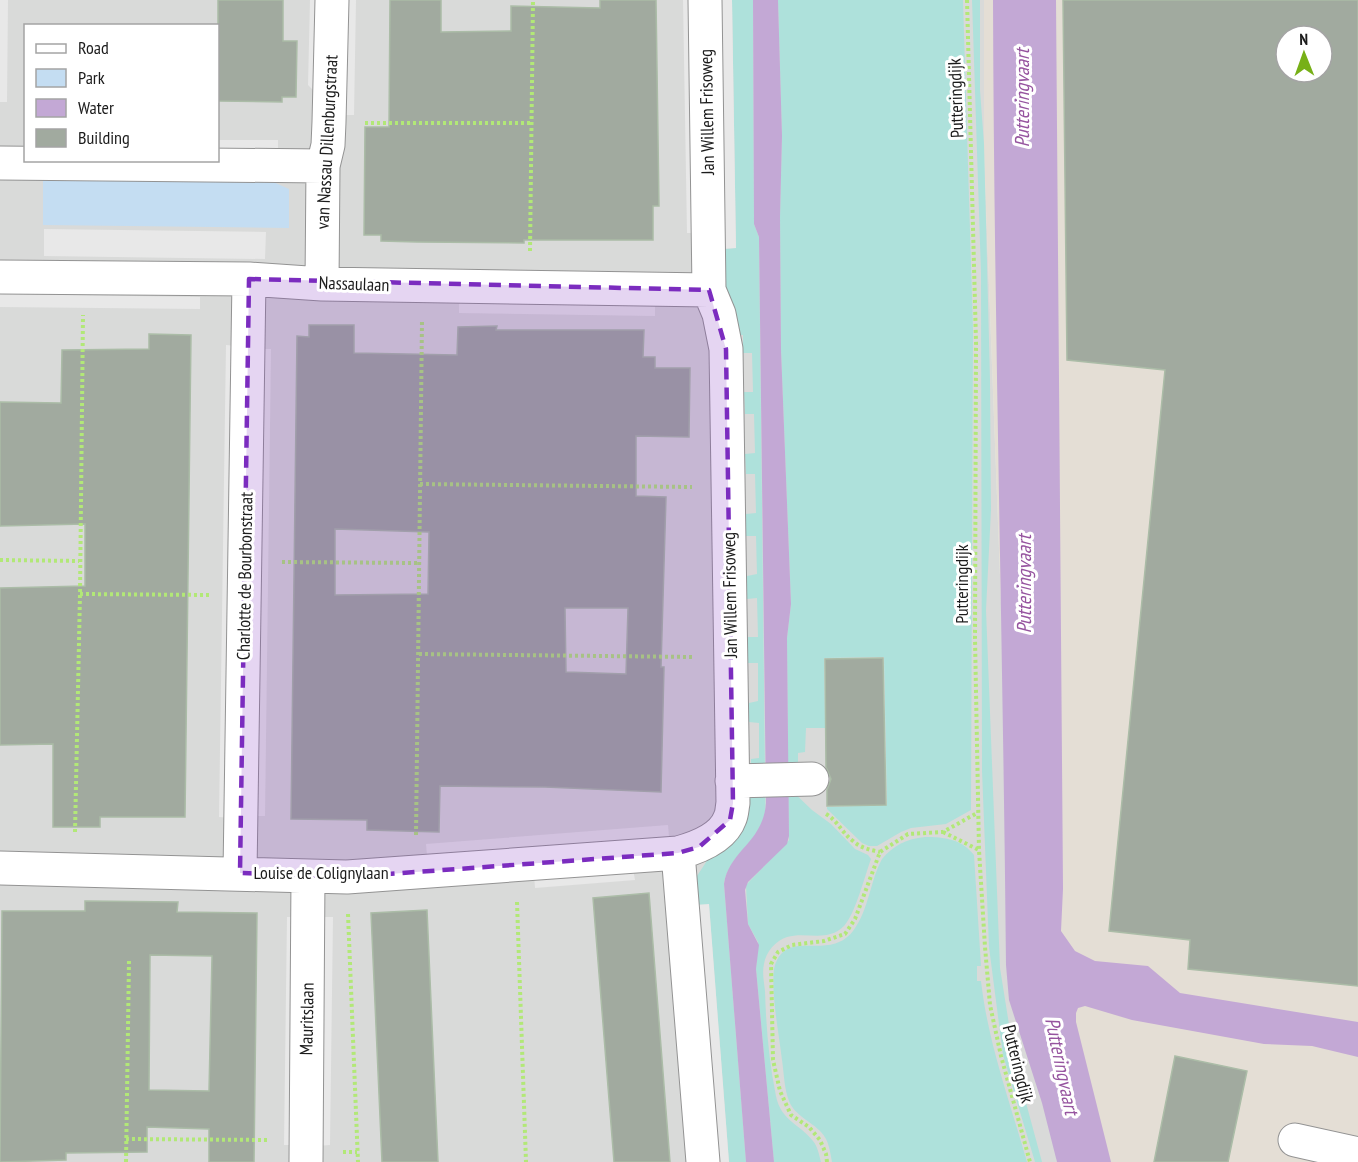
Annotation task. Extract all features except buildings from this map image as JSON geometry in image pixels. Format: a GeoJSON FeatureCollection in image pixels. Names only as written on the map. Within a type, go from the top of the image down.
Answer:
{"type":"FeatureCollection","features":[{"type":"Feature","properties":{"kind":"street","name":"van Nassau Dillenburgstraat"},"geometry":{"type":"LineString","coordinates":[[322,284],[323,166],[328,145],[332,0]]}},
{"type":"Feature","properties":{"kind":"street","name":"Jan Willem Frisoweg"},"geometry":{"type":"LineString","coordinates":[[678,853],[699,847],[718,834],[730,819],[733,803],[744,780],[730,657],[726,349],[719,315],[709,290],[705,0]]}},
{"type":"Feature","properties":{"kind":"street"},"geometry":{"type":"LineString","coordinates":[[0,163],[323,166]]}},
{"type":"Feature","properties":{"kind":"street","name":"Nassaulaan"},"geometry":{"type":"LineString","coordinates":[[0,277],[249,279],[322,284],[709,290]]}},
{"type":"Feature","properties":{"kind":"street","name":"Charlotte de Bourbonstraat"},"geometry":{"type":"LineString","coordinates":[[240,873],[249,279]]}},
{"type":"Feature","properties":{"kind":"street"},"geometry":{"type":"LineString","coordinates":[[744,780],[802,779]]}},
{"type":"Feature","properties":{"kind":"street"},"geometry":{"type":"LineString","coordinates":[[678,853],[703,1162]]}},
{"type":"Feature","properties":{"kind":"street","name":"Louise de Colignylaan"},"geometry":{"type":"LineString","coordinates":[[0,868],[346,877],[678,853]]}},
{"type":"Feature","properties":{"kind":"street","name":"Mauritslaan"},"geometry":{"type":"LineString","coordinates":[[306,1156],[308,876]]}},
{"type":"Feature","properties":{"kind":"street"},"geometry":{"type":"LineString","coordinates":[[1295,1140],[1358,1154]]}},
{"type":"Feature","properties":{"kind":"path"},"geometry":{"type":"LineString","coordinates":[[529,288],[533,0]]}},
{"type":"Feature","properties":{"kind":"path","name":"Putteringdijk"},"geometry":{"type":"LineString","coordinates":[[967,0],[976,342],[977,813],[984,948],[990,1005],[1001,1056],[1030,1162]]}},
{"type":"Feature","properties":{"kind":"path"},"geometry":{"type":"LineString","coordinates":[[329,122],[532,123]]}},
{"type":"Feature","properties":{"kind":"path"},"geometry":{"type":"LineString","coordinates":[[74,869],[80,594],[83,278]]}},
{"type":"Feature","properties":{"kind":"path"},"geometry":{"type":"LineString","coordinates":[[415,872],[423,286]]}},
{"type":"Feature","properties":{"kind":"path"},"geometry":{"type":"LineString","coordinates":[[420,484],[728,488]]}},
{"type":"Feature","properties":{"kind":"path"},"geometry":{"type":"LineString","coordinates":[[0,560],[80,561]]}},
{"type":"Feature","properties":{"kind":"path"},"geometry":{"type":"LineString","coordinates":[[245,562],[419,563]]}},
{"type":"Feature","properties":{"kind":"path"},"geometry":{"type":"LineString","coordinates":[[80,594],[244,596]]}},
{"type":"Feature","properties":{"kind":"path"},"geometry":{"type":"LineString","coordinates":[[418,654],[730,657]]}},
{"type":"Feature","properties":{"kind":"path"},"geometry":{"type":"LineString","coordinates":[[802,779],[814,807],[834,818],[852,841],[865,849],[880,852]]}},
{"type":"Feature","properties":{"kind":"path"},"geometry":{"type":"LineString","coordinates":[[827,1162],[820,1140],[808,1127],[791,1115],[780,1091],[773,1060],[771,964],[778,952],[792,945],[824,941],[845,934],[855,919],[880,852],[908,834],[943,832],[977,813]]}},
{"type":"Feature","properties":{"kind":"path"},"geometry":{"type":"LineString","coordinates":[[943,832],[979,850]]}},
{"type":"Feature","properties":{"kind":"path"},"geometry":{"type":"LineString","coordinates":[[515,864],[526,1162]]}},
{"type":"Feature","properties":{"kind":"path"},"geometry":{"type":"LineString","coordinates":[[346,877],[358,1162]]}},
{"type":"Feature","properties":{"kind":"path"},"geometry":{"type":"LineString","coordinates":[[126,1162],[129,960]]}},
{"type":"Feature","properties":{"kind":"path"},"geometry":{"type":"LineString","coordinates":[[126,1139],[279,1140],[279,1148],[306,1156]]}},
{"type":"Feature","properties":{"kind":"highlighted area"},"geometry":{"type":"Polygon","coordinates":[[[249,279],[709,290],[726,349],[733,803],[730,820],[699,847],[678,853],[347,877],[240,873],[249,279]]]}},
{"type":"Feature","properties":{"kind":"shaded area"},"geometry":{"type":"Polygon","coordinates":[[[0,0],[984,0],[984,154],[1009,813],[1057,1162],[0,1162],[0,0]]]}},
{"type":"Feature","properties":{"kind":"shaded area"},"geometry":{"type":"Polygon","coordinates":[[[0,0],[8,0],[7,102],[0,102],[0,0]]]}},
{"type":"Feature","properties":{"kind":"shaded area"},"geometry":{"type":"Polygon","coordinates":[[[310,0],[321,0],[319,96],[308,85],[310,0]]]}},
{"type":"Feature","properties":{"kind":"shaded area"},"geometry":{"type":"Polygon","coordinates":[[[344,0],[356,0],[354,115],[342,115],[344,0]]]}},
{"type":"Feature","properties":{"kind":"shaded area"},"geometry":{"type":"Polygon","coordinates":[[[683,0],[694,0],[698,233],[687,233],[683,0]]]}},
{"type":"Feature","properties":{"kind":"shaded area"},"geometry":{"type":"Polygon","coordinates":[[[718,0],[732,0],[736,248],[721,249],[718,0]]]}},
{"type":"Feature","properties":{"kind":"shaded area"},"geometry":{"type":"Polygon","coordinates":[[[732,0],[753,0],[754,224],[759,237],[765,772],[751,766],[751,759],[759,758],[759,723],[749,722],[749,703],[758,701],[758,663],[748,663],[748,637],[758,637],[757,598],[747,599],[747,576],[757,574],[756,536],[746,536],[746,514],[756,513],[755,474],[746,474],[745,454],[755,453],[754,414],[745,414],[744,392],[753,392],[752,353],[743,353],[743,335],[739,335],[724,283],[723,249],[736,248],[732,0]]]}},
{"type":"Feature","properties":{"kind":"shaded area"},"geometry":{"type":"Polygon","coordinates":[[[778,0],[963,0],[973,329],[971,810],[946,824],[911,828],[877,846],[862,843],[827,807],[887,805],[884,657],[824,658],[825,728],[806,728],[805,752],[798,753],[798,770],[788,770],[787,638],[791,604],[781,350],[782,136],[778,0]]]}},
{"type":"Feature","properties":{"kind":"shaded area"},"geometry":{"type":"Polygon","coordinates":[[[972,0],[980,0],[980,90],[984,144],[990,380],[991,510],[986,610],[1000,968],[1015,1062],[1042,1162],[1035,1162],[1003,1055],[989,947],[982,771],[981,273],[972,0]]]}},
{"type":"Feature","properties":{"kind":"shaded area"},"geometry":{"type":"Polygon","coordinates":[[[984,0],[1358,0],[1358,1162],[1057,1162],[1009,813],[984,154],[984,0]]]}},
{"type":"Feature","properties":{"kind":"shaded area"},"geometry":{"type":"Polygon","coordinates":[[[219,140],[278,140],[278,151],[219,150],[219,140]]]}},
{"type":"Feature","properties":{"kind":"shaded area"},"geometry":{"type":"Polygon","coordinates":[[[44,229],[266,232],[265,259],[44,256],[44,229]]]}},
{"type":"Feature","properties":{"kind":"shaded area"},"geometry":{"type":"Polygon","coordinates":[[[0,294],[200,297],[200,309],[0,307],[0,294]]]}},
{"type":"Feature","properties":{"kind":"shaded area"},"geometry":{"type":"Polygon","coordinates":[[[459,301],[655,304],[655,316],[459,313],[459,301]]]}},
{"type":"Feature","properties":{"kind":"shaded area"},"geometry":{"type":"Polygon","coordinates":[[[226,345],[237,346],[231,818],[219,817],[226,345]]]}},
{"type":"Feature","properties":{"kind":"shaded area"},"geometry":{"type":"Polygon","coordinates":[[[259,349],[271,349],[265,816],[252,816],[259,349]]]}},
{"type":"Feature","properties":{"kind":"shaded area"},"geometry":{"type":"Polygon","coordinates":[[[788,787],[831,824],[855,849],[868,855],[871,859],[856,904],[844,926],[831,934],[794,936],[783,939],[769,951],[763,967],[768,1044],[778,1104],[786,1117],[815,1143],[821,1162],[774,1162],[756,969],[758,942],[748,924],[746,885],[789,840],[788,787]]]}},
{"type":"Feature","properties":{"kind":"shaded area"},"geometry":{"type":"Polygon","coordinates":[[[745,788],[765,788],[765,809],[759,829],[731,866],[724,884],[746,1162],[729,1162],[709,905],[694,905],[695,879],[710,856],[745,788]]]}},
{"type":"Feature","properties":{"kind":"shaded area"},"geometry":{"type":"Polygon","coordinates":[[[668,825],[669,837],[427,856],[426,844],[668,825]]]}},
{"type":"Feature","properties":{"kind":"shaded area"},"geometry":{"type":"Polygon","coordinates":[[[925,837],[958,842],[974,855],[981,966],[977,966],[977,981],[981,981],[994,1050],[1027,1162],[832,1162],[824,1135],[795,1111],[787,1096],[774,1002],[773,979],[777,960],[789,948],[826,945],[845,939],[853,931],[863,914],[882,859],[901,843],[925,837]]]}},
{"type":"Feature","properties":{"kind":"shaded area"},"geometry":{"type":"Polygon","coordinates":[[[633,869],[635,880],[535,888],[534,876],[633,869]]]}},
{"type":"Feature","properties":{"kind":"shaded area"},"geometry":{"type":"Polygon","coordinates":[[[709,904],[729,1162],[713,1162],[694,905],[709,904]]]}},
{"type":"Feature","properties":{"kind":"shaded area"},"geometry":{"type":"Polygon","coordinates":[[[287,917],[299,917],[296,1145],[284,1145],[287,917]]]}},
{"type":"Feature","properties":{"kind":"shaded area"},"geometry":{"type":"Polygon","coordinates":[[[320,917],[333,917],[330,1145],[318,1146],[320,917]]]}},
{"type":"Feature","properties":{"kind":"green space"},"geometry":{"type":"Polygon","coordinates":[[[57,178],[271,181],[289,189],[289,228],[43,225],[43,180],[57,178]]]}},
{"type":"Feature","properties":{"kind":"water"},"geometry":{"type":"Polygon","coordinates":[[[753,0],[778,0],[782,136],[781,350],[791,604],[787,638],[789,836],[787,844],[748,882],[745,890],[748,924],[759,945],[756,969],[774,1162],[746,1162],[724,884],[732,863],[759,828],[764,817],[766,803],[759,237],[754,224],[753,0]]]}},
{"type":"Feature","properties":{"kind":"water","name":"Putteringvaart"},"geometry":{"type":"Polygon","coordinates":[[[993,0],[1056,0],[1063,889],[1061,931],[1075,951],[1095,961],[1148,966],[1180,993],[1358,1022],[1358,1057],[1312,1046],[1264,1044],[1132,1020],[1085,1006],[1078,1008],[1076,1022],[1111,1162],[1057,1162],[1042,1103],[1009,1000],[1006,965],[993,0]]]}}]}
